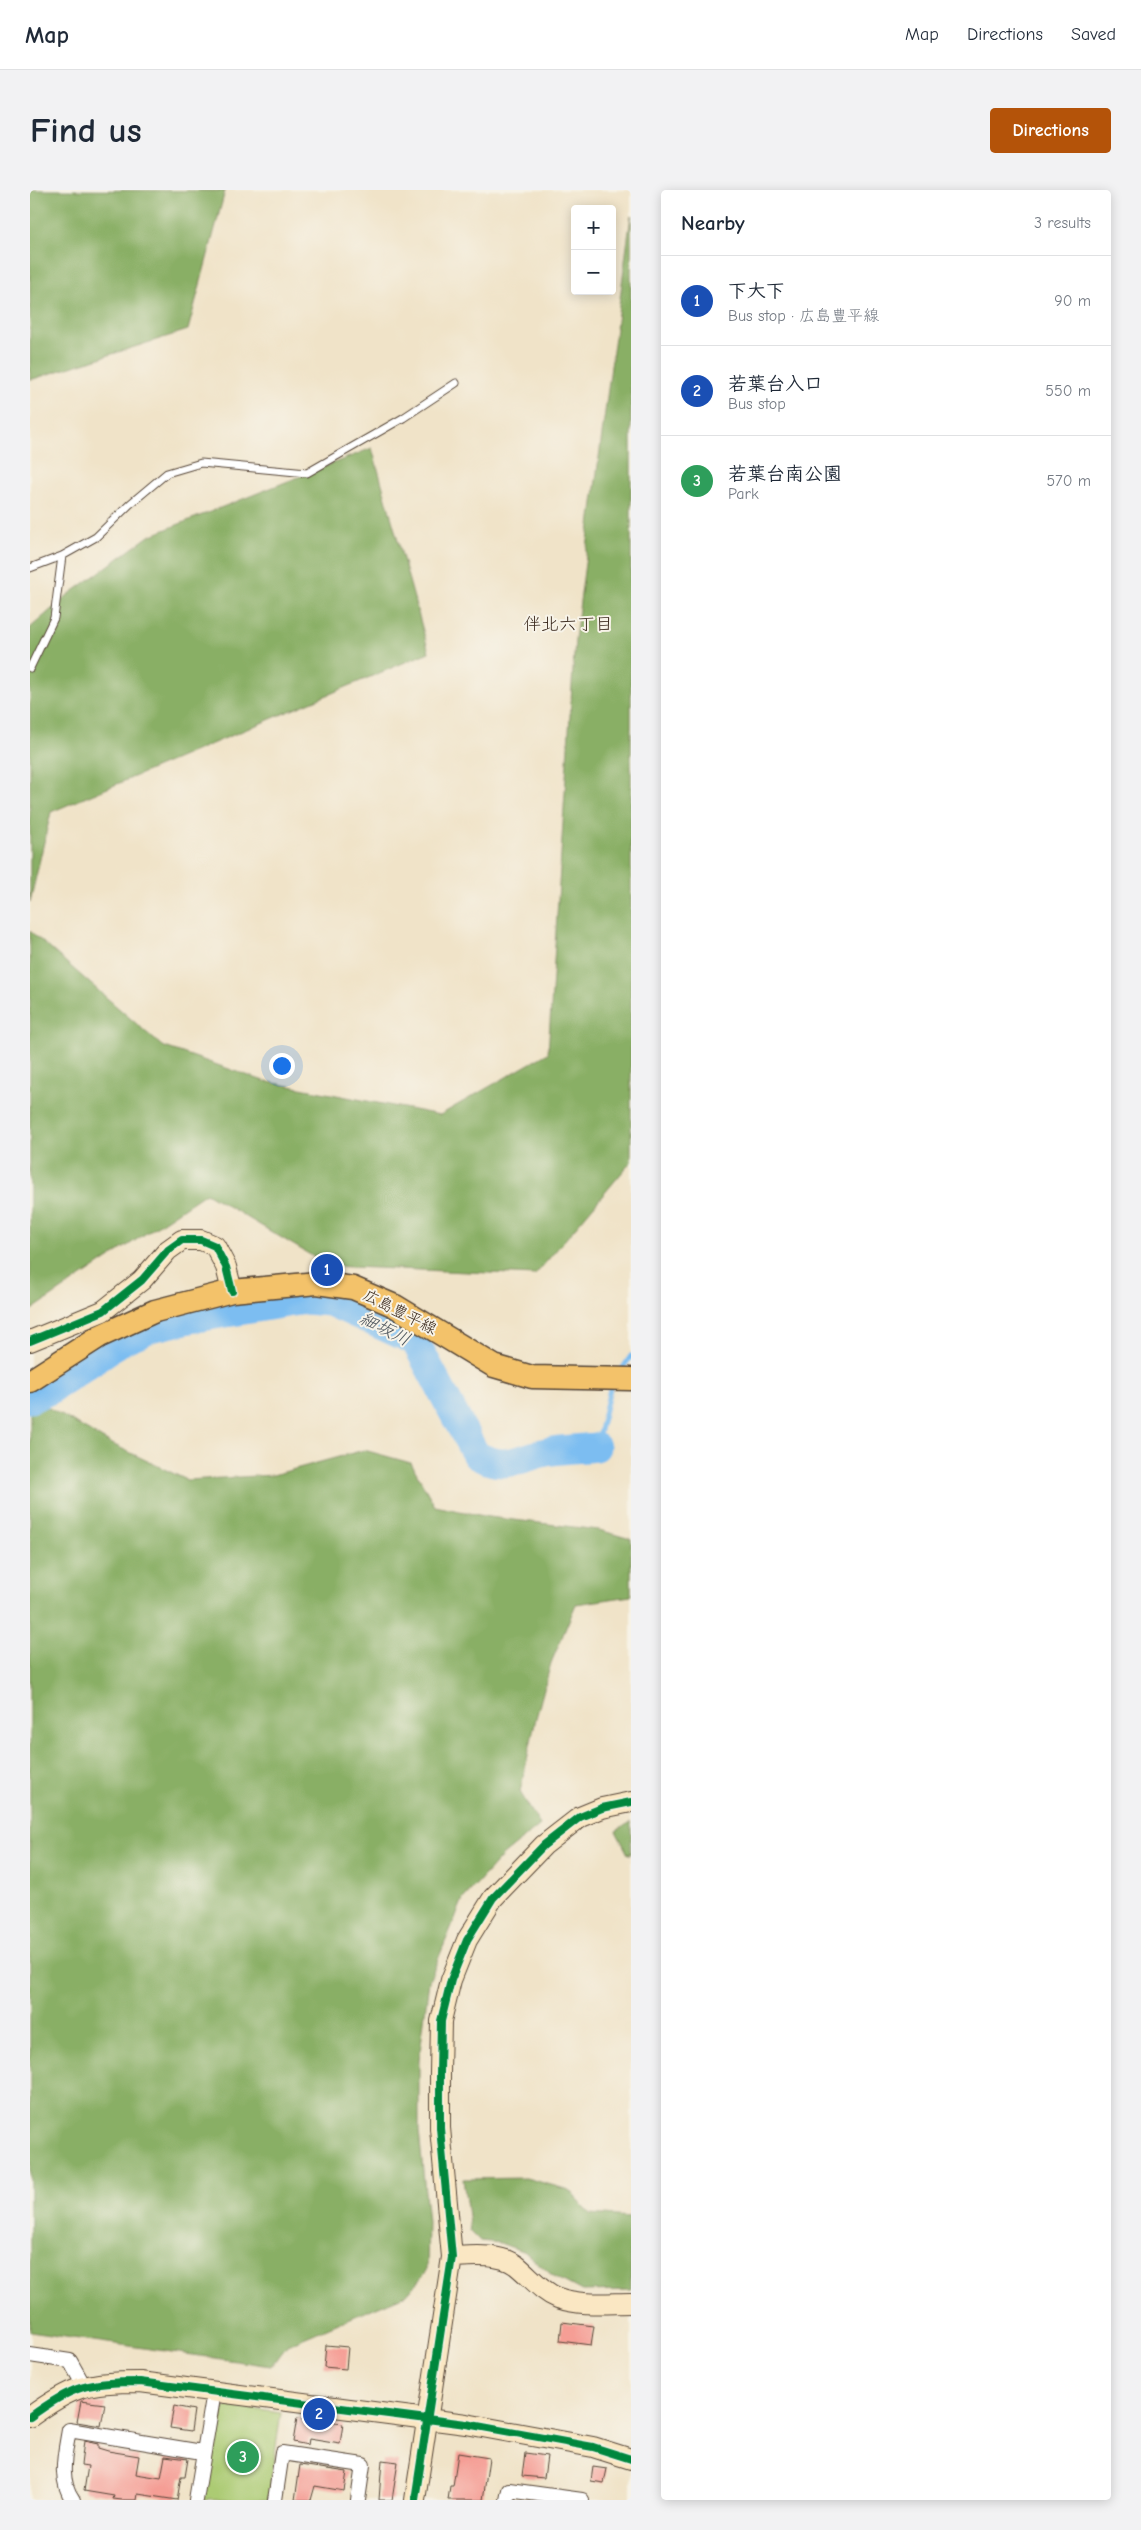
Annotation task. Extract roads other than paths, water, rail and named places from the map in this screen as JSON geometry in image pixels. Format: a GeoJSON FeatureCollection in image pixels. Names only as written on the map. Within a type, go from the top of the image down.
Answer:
{"type":"FeatureCollection","features":[{"type":"Feature","properties":{"kind":"main road","name":"広島豊平線"},"geometry":{"type":"LineString","coordinates":[[30,1381],[100,1336],[155,1311],[232,1291],[316,1283],[353,1288],[395,1306],[494,1366],[532,1377],[606,1380],[631,1379]]}},
{"type":"Feature","properties":{"kind":"street"},"geometry":{"type":"LineString","coordinates":[[30,1340],[104,1311],[142,1280],[168,1250],[182,1240],[201,1240],[215,1246],[226,1267],[232,1291]]}},
{"type":"Feature","properties":{"kind":"street"},"geometry":{"type":"LineString","coordinates":[[415,2500],[452,2256],[440,2128],[441,2021],[451,1980],[467,1940],[493,1898],[544,1845],[580,1817],[602,1808],[631,1802]]}},
{"type":"Feature","properties":{"kind":"street"},"geometry":{"type":"LineString","coordinates":[[452,2256],[496,2258],[514,2264],[541,2288],[556,2297],[573,2302],[631,2303]]}},
{"type":"Feature","properties":{"kind":"street"},"geometry":{"type":"LineString","coordinates":[[30,2355],[70,2361],[84,2386]]}},
{"type":"Feature","properties":{"kind":"street"},"geometry":{"type":"LineString","coordinates":[[30,2418],[59,2396],[84,2386],[109,2382],[140,2382],[428,2418],[593,2447],[631,2459]]}},
{"type":"Feature","properties":{"kind":"street"},"geometry":{"type":"LineString","coordinates":[[196,2500],[202,2452],[214,2392]]}},
{"type":"Feature","properties":{"kind":"street"},"geometry":{"type":"LineString","coordinates":[[73,2500],[65,2486],[63,2468],[69,2430],[202,2452]]}},
{"type":"Feature","properties":{"kind":"street"},"geometry":{"type":"LineString","coordinates":[[275,2500],[282,2453],[363,2465],[358,2500]]}},
{"type":"Feature","properties":{"kind":"street"},"geometry":{"type":"LineString","coordinates":[[507,2500],[509,2490],[582,2500]]}},
{"type":"Feature","properties":{"kind":"lane"},"geometry":{"type":"LineString","coordinates":[[30,568],[62,556],[96,537],[166,473],[201,463],[307,473],[403,418],[456,383]]}},
{"type":"Feature","properties":{"kind":"lane"},"geometry":{"type":"LineString","coordinates":[[30,668],[54,618],[62,556]]}},
{"type":"Feature","properties":{"kind":"waterway","name":"細坂川"},"geometry":{"type":"LineString","coordinates":[[30,1399],[50,1390],[123,1340],[154,1327],[190,1319],[305,1300],[330,1302],[415,1341],[476,1455],[486,1460],[503,1463],[546,1452],[596,1447]]}},
{"type":"Feature","properties":{"kind":"waterway","name":"細坂川"},"geometry":{"type":"LineString","coordinates":[[620,1372],[631,1356]]}},
{"type":"Feature","properties":{"kind":"waterway","name":"細坂川"},"geometry":{"type":"LineString","coordinates":[[596,1447],[611,1385]]}},
{"type":"Feature","properties":{"kind":"place","name":"下大下"},"geometry":{"type":"Point","coordinates":[327,1270]}},
{"type":"Feature","properties":{"kind":"place","name":"若葉台入口"},"geometry":{"type":"Point","coordinates":[319,2414]}},
{"type":"Feature","properties":{"kind":"place","name":"若葉台南公園"},"geometry":{"type":"Point","coordinates":[243,2457]}},
{"type":"Feature","properties":{"kind":"district","name":"伴北六丁目"},"geometry":{"type":"Point","coordinates":[568,624]}}]}
